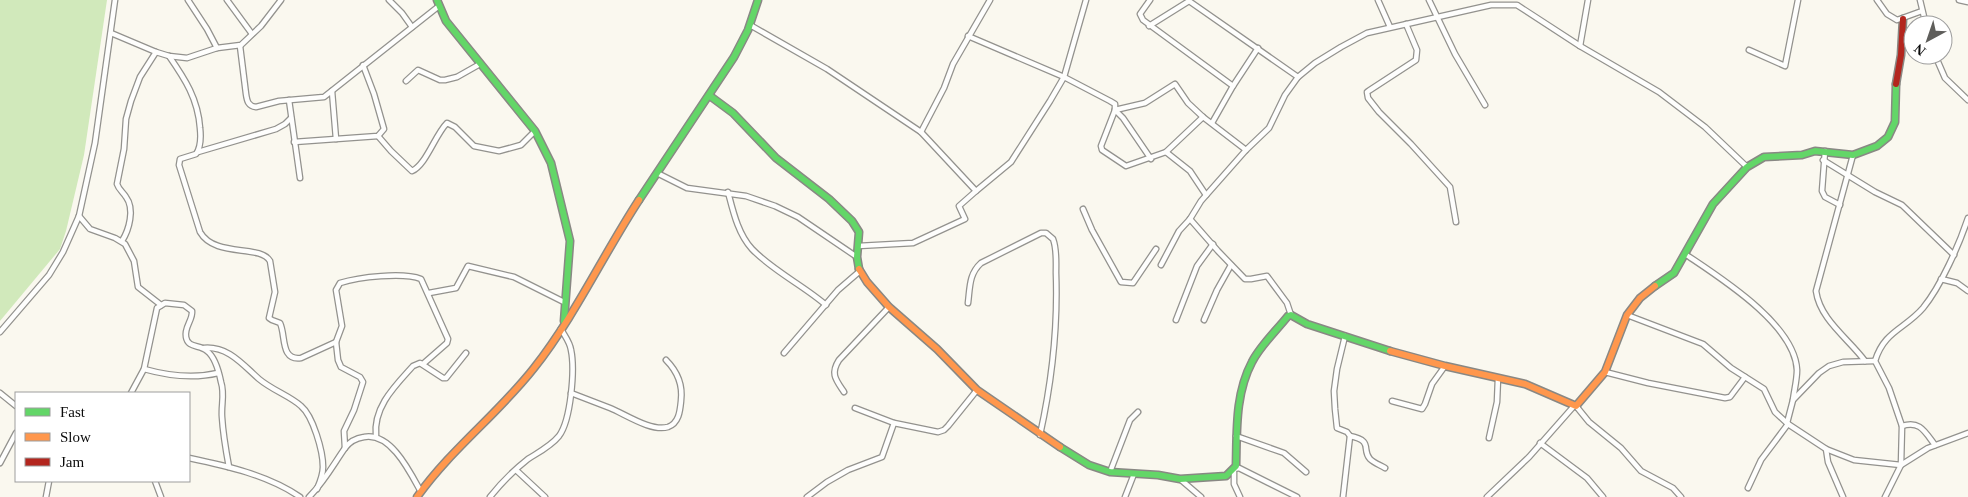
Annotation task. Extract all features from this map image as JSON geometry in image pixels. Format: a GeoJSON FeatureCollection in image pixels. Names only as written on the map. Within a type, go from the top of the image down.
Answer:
{"type":"FeatureCollection","features":[{"type":"Feature","properties":{"kind":"street"},"geometry":{"type":"LineString","coordinates":[[0,332],[49,275],[70,240],[79,216],[95,143],[115,0]]}},
{"type":"Feature","properties":{"kind":"street"},"geometry":{"type":"LineString","coordinates":[[188,0],[217,48]]}},
{"type":"Feature","properties":{"kind":"street"},"geometry":{"type":"LineString","coordinates":[[227,0],[252,34]]}},
{"type":"Feature","properties":{"kind":"street"},"geometry":{"type":"LineString","coordinates":[[111,33],[156,52],[187,58],[217,48],[240,46],[281,0]]}},
{"type":"Feature","properties":{"kind":"street"},"geometry":{"type":"LineString","coordinates":[[389,0],[412,27]]}},
{"type":"Feature","properties":{"kind":"street"},"geometry":{"type":"LineString","coordinates":[[419,494],[430,478],[533,368],[562,326],[657,173],[710,96],[750,25],[758,0]]}},
{"type":"Feature","properties":{"kind":"street"},"geometry":{"type":"LineString","coordinates":[[921,132],[938,101],[953,64],[990,0]]}},
{"type":"Feature","properties":{"kind":"street"},"geometry":{"type":"LineString","coordinates":[[858,246],[913,243],[965,219],[959,206],[1011,162],[1064,76],[1086,0]]}},
{"type":"Feature","properties":{"kind":"street"},"geometry":{"type":"LineString","coordinates":[[1150,0],[1140,14],[1143,20],[1233,86]]}},
{"type":"Feature","properties":{"kind":"street"},"geometry":{"type":"LineString","coordinates":[[1378,0],[1390,27]]}},
{"type":"Feature","properties":{"kind":"street"},"geometry":{"type":"LineString","coordinates":[[1429,0],[1436,17],[1485,105]]}},
{"type":"Feature","properties":{"kind":"street"},"geometry":{"type":"LineString","coordinates":[[1503,4],[1508,0]]}},
{"type":"Feature","properties":{"kind":"street"},"geometry":{"type":"LineString","coordinates":[[1580,46],[1588,0]]}},
{"type":"Feature","properties":{"kind":"street"},"geometry":{"type":"LineString","coordinates":[[1749,50],[1785,66],[1798,0]]}},
{"type":"Feature","properties":{"kind":"street"},"geometry":{"type":"LineString","coordinates":[[1487,497],[1529,457],[1605,372],[1627,316],[1640,298],[1674,273],[1713,204],[1748,167],[1764,157],[1802,155],[1815,151],[1853,155],[1877,146],[1888,137],[1895,122],[1896,78],[1901,55],[1903,19],[1897,20],[1890,16],[1877,0]]}},
{"type":"Feature","properties":{"kind":"street"},"geometry":{"type":"LineString","coordinates":[[1920,0],[1923,15]]}},
{"type":"Feature","properties":{"kind":"street"},"geometry":{"type":"LineString","coordinates":[[1959,0],[1968,2]]}},
{"type":"Feature","properties":{"kind":"street"},"geometry":{"type":"LineString","coordinates":[[1149,26],[1189,2],[1298,77]]}},
{"type":"Feature","properties":{"kind":"street"},"geometry":{"type":"LineString","coordinates":[[240,46],[249,103],[256,107],[289,100],[321,98],[412,27],[438,3],[446,21],[535,131],[551,163],[568,230],[570,246],[562,326],[572,351],[571,393],[566,420],[559,436],[516,470],[490,497]]}},
{"type":"Feature","properties":{"kind":"street"},"geometry":{"type":"LineString","coordinates":[[1161,265],[1179,230],[1190,219],[1206,195],[1246,150],[1269,128],[1285,95],[1298,77],[1315,63],[1367,33],[1491,5],[1517,5],[1580,46],[1659,92],[1711,132],[1748,167]]}},
{"type":"Feature","properties":{"kind":"street"},"geometry":{"type":"LineString","coordinates":[[1912,15],[1922,11]]}},
{"type":"Feature","properties":{"kind":"street"},"geometry":{"type":"LineString","coordinates":[[1406,24],[1417,50],[1416,60],[1367,92],[1368,98],[1450,187],[1456,222]]}},
{"type":"Feature","properties":{"kind":"street"},"geometry":{"type":"LineString","coordinates":[[750,25],[827,69],[921,132],[976,190]]}},
{"type":"Feature","properties":{"kind":"street"},"geometry":{"type":"LineString","coordinates":[[968,36],[1064,76],[1115,104],[1115,110],[1101,146],[1102,150],[1126,166],[1151,159],[1166,152],[1203,117]]}},
{"type":"Feature","properties":{"kind":"street"},"geometry":{"type":"LineString","coordinates":[[1212,123],[1258,48]]}},
{"type":"Feature","properties":{"kind":"street"},"geometry":{"type":"LineString","coordinates":[[122,241],[130,222],[129,203],[118,189],[117,184],[124,149],[126,119],[140,77],[156,52]]}},
{"type":"Feature","properties":{"kind":"street"},"geometry":{"type":"LineString","coordinates":[[169,56],[189,88],[198,108],[201,136],[198,152]]}},
{"type":"Feature","properties":{"kind":"street"},"geometry":{"type":"LineString","coordinates":[[406,81],[418,70],[440,80],[450,79],[480,64]]}},
{"type":"Feature","properties":{"kind":"street"},"geometry":{"type":"LineString","coordinates":[[294,142],[378,136],[384,129],[363,65]]}},
{"type":"Feature","properties":{"kind":"street"},"geometry":{"type":"LineString","coordinates":[[1939,65],[1945,78],[1968,100]]}},
{"type":"Feature","properties":{"kind":"street"},"geometry":{"type":"LineString","coordinates":[[1115,110],[1145,103],[1175,84],[1188,103],[1203,117],[1246,150]]}},
{"type":"Feature","properties":{"kind":"street"},"geometry":{"type":"LineString","coordinates":[[332,91],[336,139]]}},
{"type":"Feature","properties":{"kind":"street"},"geometry":{"type":"LineString","coordinates":[[710,96],[727,106],[763,147],[824,195],[852,221],[859,232],[857,257],[860,271],[890,307],[977,390],[1040,435],[1089,465],[1110,472],[1158,475],[1180,479],[1221,477],[1226,476],[1234,469],[1240,468],[1298,497]]}},
{"type":"Feature","properties":{"kind":"street"},"geometry":{"type":"LineString","coordinates":[[289,100],[300,178]]}},
{"type":"Feature","properties":{"kind":"street"},"geometry":{"type":"LineString","coordinates":[[1115,110],[1123,118],[1151,159]]}},
{"type":"Feature","properties":{"kind":"street"},"geometry":{"type":"LineString","coordinates":[[291,118],[276,129],[198,152],[193,156],[183,157],[180,159],[179,164],[200,232],[206,240],[224,247],[259,253],[268,257],[275,292],[270,318],[280,323],[287,352],[295,359],[301,358],[336,342]]}},
{"type":"Feature","properties":{"kind":"street"},"geometry":{"type":"LineString","coordinates":[[378,136],[412,171],[416,169],[447,123],[455,127],[474,146],[499,151],[521,145],[535,131]]}},
{"type":"Feature","properties":{"kind":"street"},"geometry":{"type":"LineString","coordinates":[[1825,151],[1823,160],[1823,195],[1840,206]]}},
{"type":"Feature","properties":{"kind":"street"},"geometry":{"type":"LineString","coordinates":[[1166,152],[1190,171],[1206,195]]}},
{"type":"Feature","properties":{"kind":"street"},"geometry":{"type":"LineString","coordinates":[[1853,155],[1816,291],[1817,300],[1827,318],[1865,361]]}},
{"type":"Feature","properties":{"kind":"street"},"geometry":{"type":"LineString","coordinates":[[1823,160],[1902,205],[1954,255]]}},
{"type":"Feature","properties":{"kind":"street"},"geometry":{"type":"LineString","coordinates":[[657,173],[687,188],[728,192],[775,206],[798,217],[857,257]]}},
{"type":"Feature","properties":{"kind":"street"},"geometry":{"type":"LineString","coordinates":[[728,192],[737,223],[751,248],[775,268],[809,290],[826,305]]}},
{"type":"Feature","properties":{"kind":"street"},"geometry":{"type":"LineString","coordinates":[[1083,209],[1092,230],[1121,282],[1133,283],[1156,249]]}},
{"type":"Feature","properties":{"kind":"street"},"geometry":{"type":"LineString","coordinates":[[79,216],[90,229],[122,241],[134,261],[138,287],[161,305]]}},
{"type":"Feature","properties":{"kind":"street"},"geometry":{"type":"LineString","coordinates":[[1885,497],[1901,464],[1902,426],[1889,388],[1875,361],[1886,339],[1924,306],[1966,235],[1968,218]]}},
{"type":"Feature","properties":{"kind":"street"},"geometry":{"type":"LineString","coordinates":[[1190,219],[1246,279],[1267,276],[1287,303],[1291,315],[1307,324],[1387,350],[1445,366],[1524,384],[1575,406],[1589,422],[1621,448],[1641,472],[1673,488],[1681,497]]}},
{"type":"Feature","properties":{"kind":"street"},"geometry":{"type":"LineString","coordinates":[[968,303],[971,277],[974,270],[981,263],[1041,234],[1046,234],[1053,239],[1056,253],[1057,298],[1055,336],[1050,389],[1040,435]]}},
{"type":"Feature","properties":{"kind":"street"},"geometry":{"type":"LineString","coordinates":[[1176,320],[1197,266],[1213,244]]}},
{"type":"Feature","properties":{"kind":"street"},"geometry":{"type":"LineString","coordinates":[[1685,254],[1740,292],[1773,323],[1786,338],[1797,369],[1793,400],[1787,424],[1761,460],[1748,488]]}},
{"type":"Feature","properties":{"kind":"street"},"geometry":{"type":"LineString","coordinates":[[1204,320],[1217,290],[1231,265]]}},
{"type":"Feature","properties":{"kind":"street"},"geometry":{"type":"LineString","coordinates":[[429,293],[456,288],[468,266],[514,277],[564,302]]}},
{"type":"Feature","properties":{"kind":"street"},"geometry":{"type":"LineString","coordinates":[[784,353],[838,290],[860,271]]}},
{"type":"Feature","properties":{"kind":"street"},"geometry":{"type":"LineString","coordinates":[[345,448],[344,431],[354,410],[363,382],[360,377],[342,367],[338,360],[336,342],[342,326],[336,290],[340,283],[372,277],[419,277],[429,293],[448,339],[447,343],[423,364]]}},
{"type":"Feature","properties":{"kind":"street"},"geometry":{"type":"LineString","coordinates":[[1941,279],[1957,283],[1968,291]]}},
{"type":"Feature","properties":{"kind":"street"},"geometry":{"type":"LineString","coordinates":[[132,392],[144,369],[156,312],[165,303],[184,305],[191,309],[193,314],[186,331],[186,338],[192,345],[219,349],[234,356],[260,380],[296,402],[308,413],[322,460],[322,475],[317,489]]}},
{"type":"Feature","properties":{"kind":"street"},"geometry":{"type":"LineString","coordinates":[[844,392],[834,377],[834,368],[838,360],[890,307]]}},
{"type":"Feature","properties":{"kind":"street"},"geometry":{"type":"LineString","coordinates":[[1240,497],[1234,484],[1234,469],[1238,460],[1236,436],[1238,407],[1252,362],[1288,316],[1291,315]]}},
{"type":"Feature","properties":{"kind":"street"},"geometry":{"type":"LineString","coordinates":[[1627,316],[1703,344],[1745,377],[1764,389],[1774,412],[1787,424],[1826,449],[1854,460],[1901,464],[1935,445],[1968,432]]}},
{"type":"Feature","properties":{"kind":"street"},"geometry":{"type":"LineString","coordinates":[[1346,336],[1337,369],[1334,391],[1337,428],[1347,432],[1350,436],[1363,440],[1371,460],[1385,468]]}},
{"type":"Feature","properties":{"kind":"street"},"geometry":{"type":"LineString","coordinates":[[204,348],[212,358],[223,390],[222,419],[229,467]]}},
{"type":"Feature","properties":{"kind":"street"},"geometry":{"type":"LineString","coordinates":[[376,436],[376,419],[385,399],[412,366],[423,364],[443,378],[446,378],[466,353]]}},
{"type":"Feature","properties":{"kind":"street"},"geometry":{"type":"LineString","coordinates":[[571,393],[613,409],[641,423],[662,428],[677,420],[680,411],[682,388],[674,368],[666,360]]}},
{"type":"Feature","properties":{"kind":"street"},"geometry":{"type":"LineString","coordinates":[[1793,400],[1808,383],[1829,366],[1843,362],[1875,361]]}},
{"type":"Feature","properties":{"kind":"street"},"geometry":{"type":"LineString","coordinates":[[1392,401],[1422,408],[1426,404],[1432,384],[1445,366]]}},
{"type":"Feature","properties":{"kind":"street"},"geometry":{"type":"LineString","coordinates":[[144,369],[182,376],[206,376],[218,373]]}},
{"type":"Feature","properties":{"kind":"street"},"geometry":{"type":"LineString","coordinates":[[1605,372],[1648,383],[1725,398],[1730,397],[1745,377]]}},
{"type":"Feature","properties":{"kind":"street"},"geometry":{"type":"LineString","coordinates":[[1489,438],[1497,402],[1498,378]]}},
{"type":"Feature","properties":{"kind":"street"},"geometry":{"type":"LineString","coordinates":[[855,408],[894,424],[938,432],[944,430],[977,390]]}},
{"type":"Feature","properties":{"kind":"street"},"geometry":{"type":"LineString","coordinates":[[0,393],[15,405]]}},
{"type":"Feature","properties":{"kind":"street"},"geometry":{"type":"LineString","coordinates":[[1110,472],[1130,420],[1138,412]]}},
{"type":"Feature","properties":{"kind":"street"},"geometry":{"type":"LineString","coordinates":[[635,427],[641,423]]}},
{"type":"Feature","properties":{"kind":"street"},"geometry":{"type":"LineString","coordinates":[[1902,426],[1913,423],[1919,426],[1935,445]]}},
{"type":"Feature","properties":{"kind":"street"},"geometry":{"type":"LineString","coordinates":[[807,497],[827,482],[848,470],[882,457],[894,424]]}},
{"type":"Feature","properties":{"kind":"street"},"geometry":{"type":"LineString","coordinates":[[0,462],[15,435]]}},
{"type":"Feature","properties":{"kind":"street"},"geometry":{"type":"LineString","coordinates":[[309,497],[326,479],[345,448],[358,438],[376,436],[384,440],[406,465],[419,494]]}},
{"type":"Feature","properties":{"kind":"street"},"geometry":{"type":"LineString","coordinates":[[1236,436],[1284,453],[1306,472]]}},
{"type":"Feature","properties":{"kind":"street"},"geometry":{"type":"LineString","coordinates":[[1343,497],[1350,436]]}},
{"type":"Feature","properties":{"kind":"street"},"geometry":{"type":"LineString","coordinates":[[1540,443],[1587,478],[1603,497]]}},
{"type":"Feature","properties":{"kind":"street"},"geometry":{"type":"LineString","coordinates":[[1826,449],[1828,462],[1843,497]]}},
{"type":"Feature","properties":{"kind":"street"},"geometry":{"type":"LineString","coordinates":[[190,458],[229,467],[274,483],[300,497]]}},
{"type":"Feature","properties":{"kind":"street"},"geometry":{"type":"LineString","coordinates":[[516,470],[545,497]]}},
{"type":"Feature","properties":{"kind":"street"},"geometry":{"type":"LineString","coordinates":[[1125,497],[1134,474]]}},
{"type":"Feature","properties":{"kind":"street"},"geometry":{"type":"LineString","coordinates":[[1180,479],[1201,497]]}},
{"type":"Feature","properties":{"kind":"street"},"geometry":{"type":"LineString","coordinates":[[46,497],[49,482]]}},
{"type":"Feature","properties":{"kind":"street"},"geometry":{"type":"LineString","coordinates":[[154,482],[161,497]]}},
{"type":"Feature","properties":{"kind":"green space"},"geometry":{"type":"Polygon","coordinates":[[[0,0],[107,0],[84,155],[60,249],[0,321],[0,0]]]}},
{"type":"Feature","properties":{"kind":"traffic: fast"},"geometry":{"type":"LineString","coordinates":[[437,0],[446,21],[535,131],[551,163],[570,241],[564,321]]}},
{"type":"Feature","properties":{"kind":"traffic: fast"},"geometry":{"type":"LineString","coordinates":[[639,200],[734,57],[748,30],[758,0]]}},
{"type":"Feature","properties":{"kind":"traffic: fast"},"geometry":{"type":"LineString","coordinates":[[1655,286],[1674,273],[1713,204],[1747,167],[1764,157],[1802,155],[1815,151],[1853,155],[1877,146],[1888,137],[1895,122],[1896,84]]}},
{"type":"Feature","properties":{"kind":"traffic: fast"},"geometry":{"type":"LineString","coordinates":[[710,96],[733,113],[776,158],[829,199],[852,221],[859,232],[857,257],[859,269]]}},
{"type":"Feature","properties":{"kind":"traffic: fast"},"geometry":{"type":"LineString","coordinates":[[1060,447],[1089,465],[1110,472],[1158,475],[1180,479],[1226,476],[1236,466],[1238,413],[1246,374],[1259,350],[1288,316],[1291,315],[1307,324],[1390,351]]}},
{"type":"Feature","properties":{"kind":"traffic: slow"},"geometry":{"type":"LineString","coordinates":[[417,497],[459,447],[520,385],[549,348],[563,328],[639,200]]}},
{"type":"Feature","properties":{"kind":"traffic: slow"},"geometry":{"type":"LineString","coordinates":[[859,269],[867,282],[889,307],[937,349],[977,390],[1060,447]]}},
{"type":"Feature","properties":{"kind":"traffic: slow"},"geometry":{"type":"LineString","coordinates":[[1390,351],[1445,366],[1525,384],[1576,406],[1605,372],[1627,315],[1640,298],[1655,286]]}},
{"type":"Feature","properties":{"kind":"traffic: jam"},"geometry":{"type":"LineString","coordinates":[[1896,84],[1901,55],[1903,19]]}}]}
